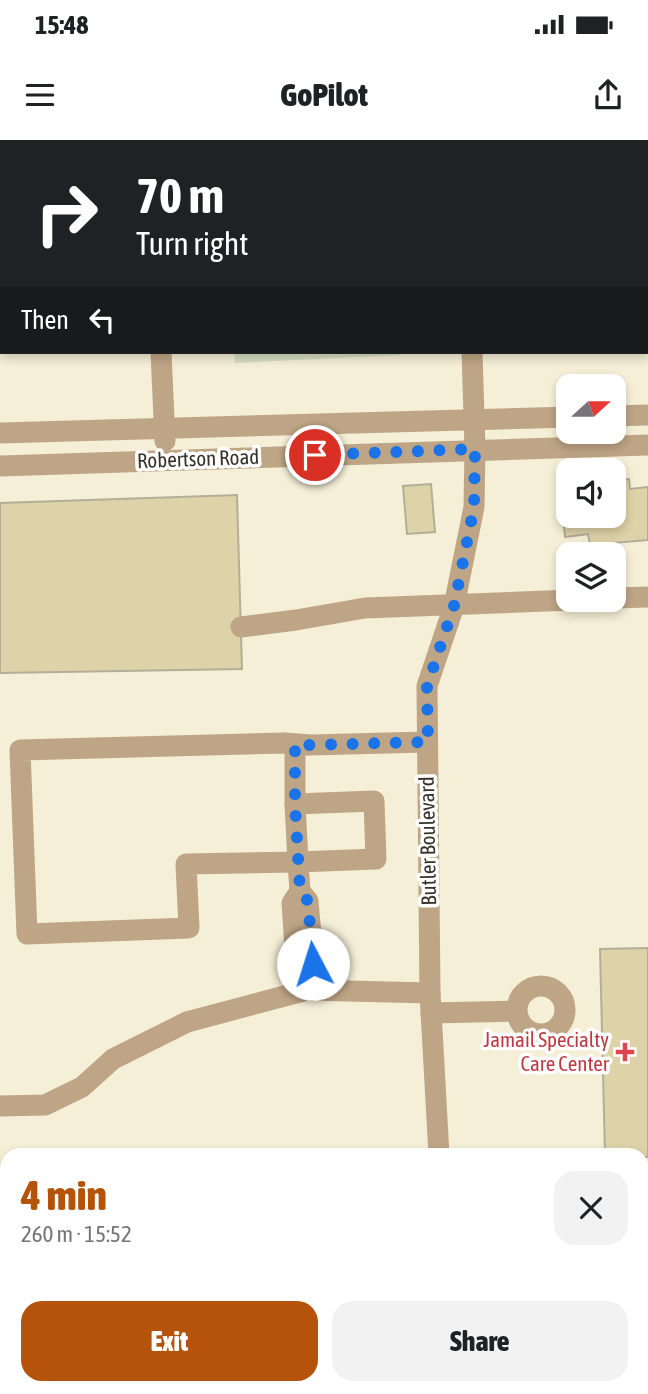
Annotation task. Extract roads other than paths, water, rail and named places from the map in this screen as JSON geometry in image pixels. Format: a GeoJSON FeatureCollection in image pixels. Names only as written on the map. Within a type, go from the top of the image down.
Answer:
{"type":"FeatureCollection","features":[{"type":"Feature","properties":{"kind":"street"},"geometry":{"type":"LineString","coordinates":[[161,354],[165,460]]}},
{"type":"Feature","properties":{"kind":"street","name":"Butler Boulevard"},"geometry":{"type":"LineString","coordinates":[[439,1148],[430,1003],[427,686],[454,606],[474,507],[472,354]]}},
{"type":"Feature","properties":{"kind":"street"},"geometry":{"type":"LineString","coordinates":[[626,416],[648,415]]}},
{"type":"Feature","properties":{"kind":"street","name":"Robertson Road"},"geometry":{"type":"LineString","coordinates":[[0,433],[556,417]]}},
{"type":"Feature","properties":{"kind":"street","name":"Robertson Road"},"geometry":{"type":"LineString","coordinates":[[0,466],[648,445]]}},
{"type":"Feature","properties":{"kind":"street"},"geometry":{"type":"LineString","coordinates":[[626,598],[648,597]]}},
{"type":"Feature","properties":{"kind":"street"},"geometry":{"type":"LineString","coordinates":[[241,627],[365,608],[556,601]]}},
{"type":"Feature","properties":{"kind":"street"},"geometry":{"type":"LineString","coordinates":[[295,804],[374,801],[376,859],[186,864],[189,928],[26,934],[20,750],[428,742]]}},
{"type":"Feature","properties":{"kind":"street"},"geometry":{"type":"LineString","coordinates":[[302,745],[295,804],[300,891],[292,903],[307,991]]}},
{"type":"Feature","properties":{"kind":"street"},"geometry":{"type":"LineString","coordinates":[[0,1106],[45,1105],[82,1087],[113,1059],[187,1023],[307,991],[516,1011]]}},
{"type":"Feature","properties":{"kind":"place","name":"Jamail Specialty Care Center"},"geometry":{"type":"Point","coordinates":[625,1052]}}]}
